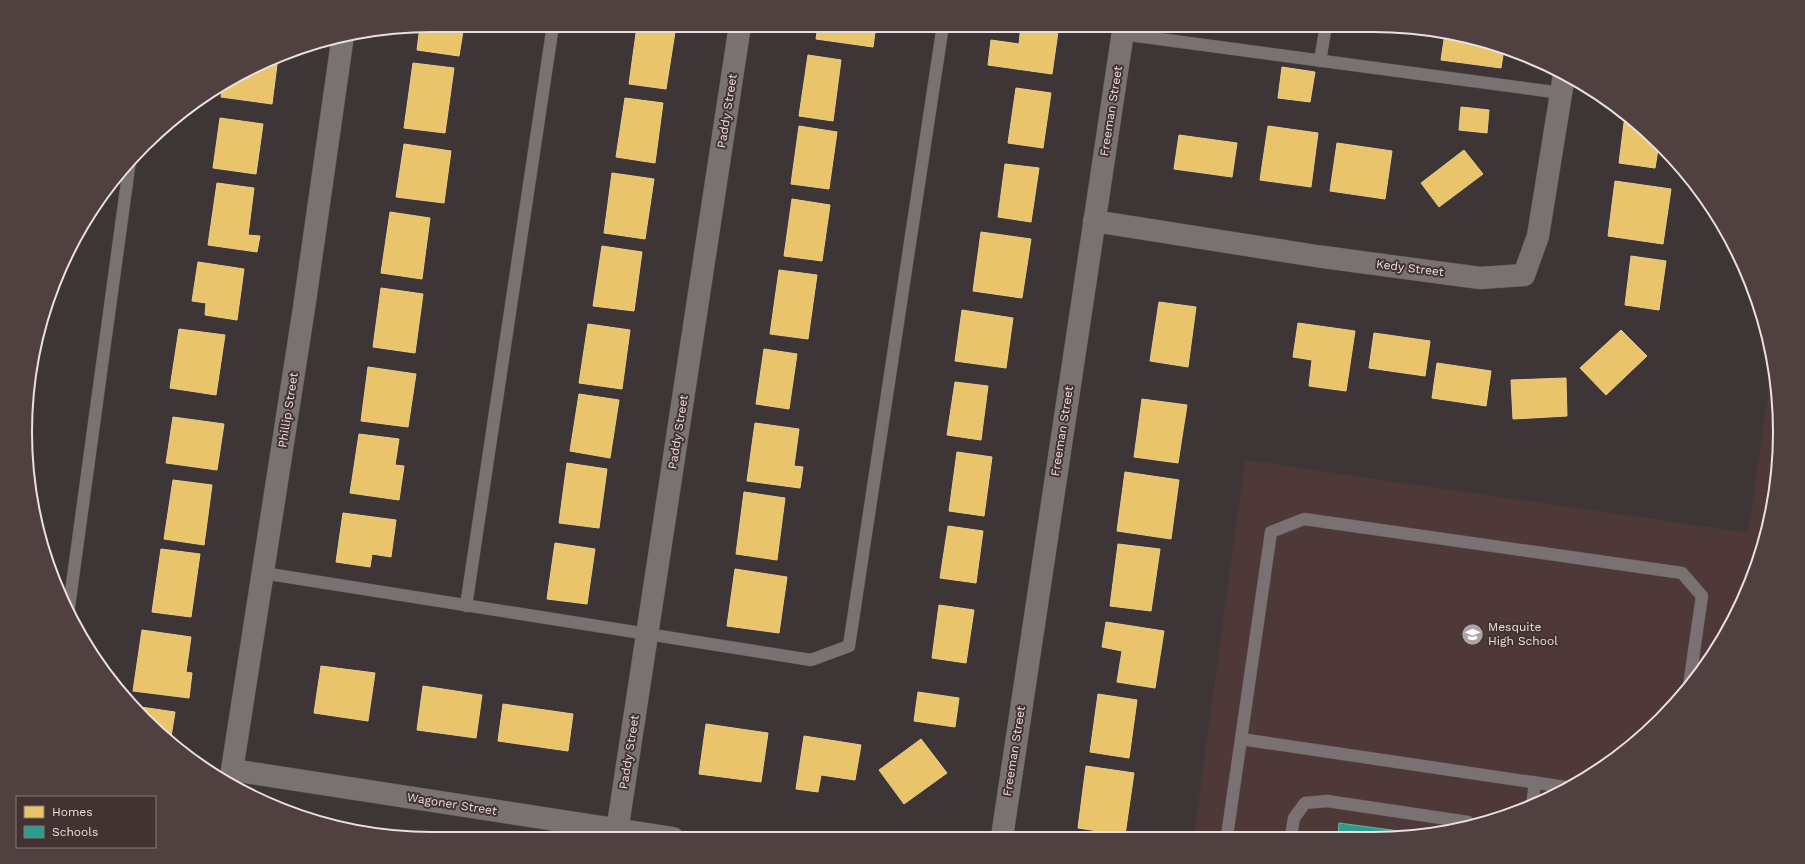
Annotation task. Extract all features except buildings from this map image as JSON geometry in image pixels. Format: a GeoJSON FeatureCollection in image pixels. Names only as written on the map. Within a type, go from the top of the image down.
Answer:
{"type":"FeatureCollection","features":[{"type":"Feature","properties":{"kind":"street","name":"Paddy Street"},"geometry":{"type":"LineString","coordinates":[[617,832],[739,32]]}},
{"type":"Feature","properties":{"kind":"street","name":"Freeman Street"},"geometry":{"type":"LineString","coordinates":[[1003,832],[1123,32]]}},
{"type":"Feature","properties":{"kind":"street","name":"Phillip Street"},"geometry":{"type":"LineString","coordinates":[[231,777],[305,301],[342,43]]}},
{"type":"Feature","properties":{"kind":"street","name":"Kedy Street"},"geometry":{"type":"LineString","coordinates":[[1094,221],[1316,256],[1480,278],[1524,275],[1538,236],[1562,84]]}},
{"type":"Feature","properties":{"kind":"street","name":"Wagoner Street"},"geometry":{"type":"LineString","coordinates":[[231,777],[603,832]]}},
{"type":"Feature","properties":{"kind":"lane"},"geometry":{"type":"LineString","coordinates":[[466,606],[552,32]]}},
{"type":"Feature","properties":{"kind":"lane"},"geometry":{"type":"LineString","coordinates":[[263,573],[811,660],[849,646],[942,32]]}},
{"type":"Feature","properties":{"kind":"lane"},"geometry":{"type":"LineString","coordinates":[[1136,32],[1320,61],[1562,84]]}},
{"type":"Feature","properties":{"kind":"lane"},"geometry":{"type":"LineString","coordinates":[[1320,61],[1325,32]]}},
{"type":"Feature","properties":{"kind":"lane"},"geometry":{"type":"LineString","coordinates":[[70,602],[128,171]]}},
{"type":"Feature","properties":{"kind":"lane"},"geometry":{"type":"LineString","coordinates":[[1229,832],[1271,532],[1304,519],[1682,572],[1702,596],[1691,675]]}},
{"type":"Feature","properties":{"kind":"lane"},"geometry":{"type":"LineString","coordinates":[[1241,739],[1559,786]]}},
{"type":"Feature","properties":{"kind":"lane"},"geometry":{"type":"LineString","coordinates":[[1533,799],[1536,782]]}},
{"type":"Feature","properties":{"kind":"lane"},"geometry":{"type":"LineString","coordinates":[[1292,832],[1294,818],[1305,803],[1327,801],[1463,821]]}},
{"type":"Feature","properties":{"kind":"shaded area","name":"Mesquite High School"},"geometry":{"type":"Polygon","coordinates":[[[1770,380],[1773,432],[1770,484],[1759,536],[1743,585],[1719,632],[1706,654],[1690,676],[1656,715],[1617,749],[1595,765],[1573,778],[1526,802],[1502,811],[1451,824],[1425,829],[1373,832],[1195,832],[1245,460],[1748,533],[1770,380]]]}},
{"type":"Feature","properties":{"kind":"place","name":"Mesquite High School"},"geometry":{"type":"Point","coordinates":[1472,634]}}]}
